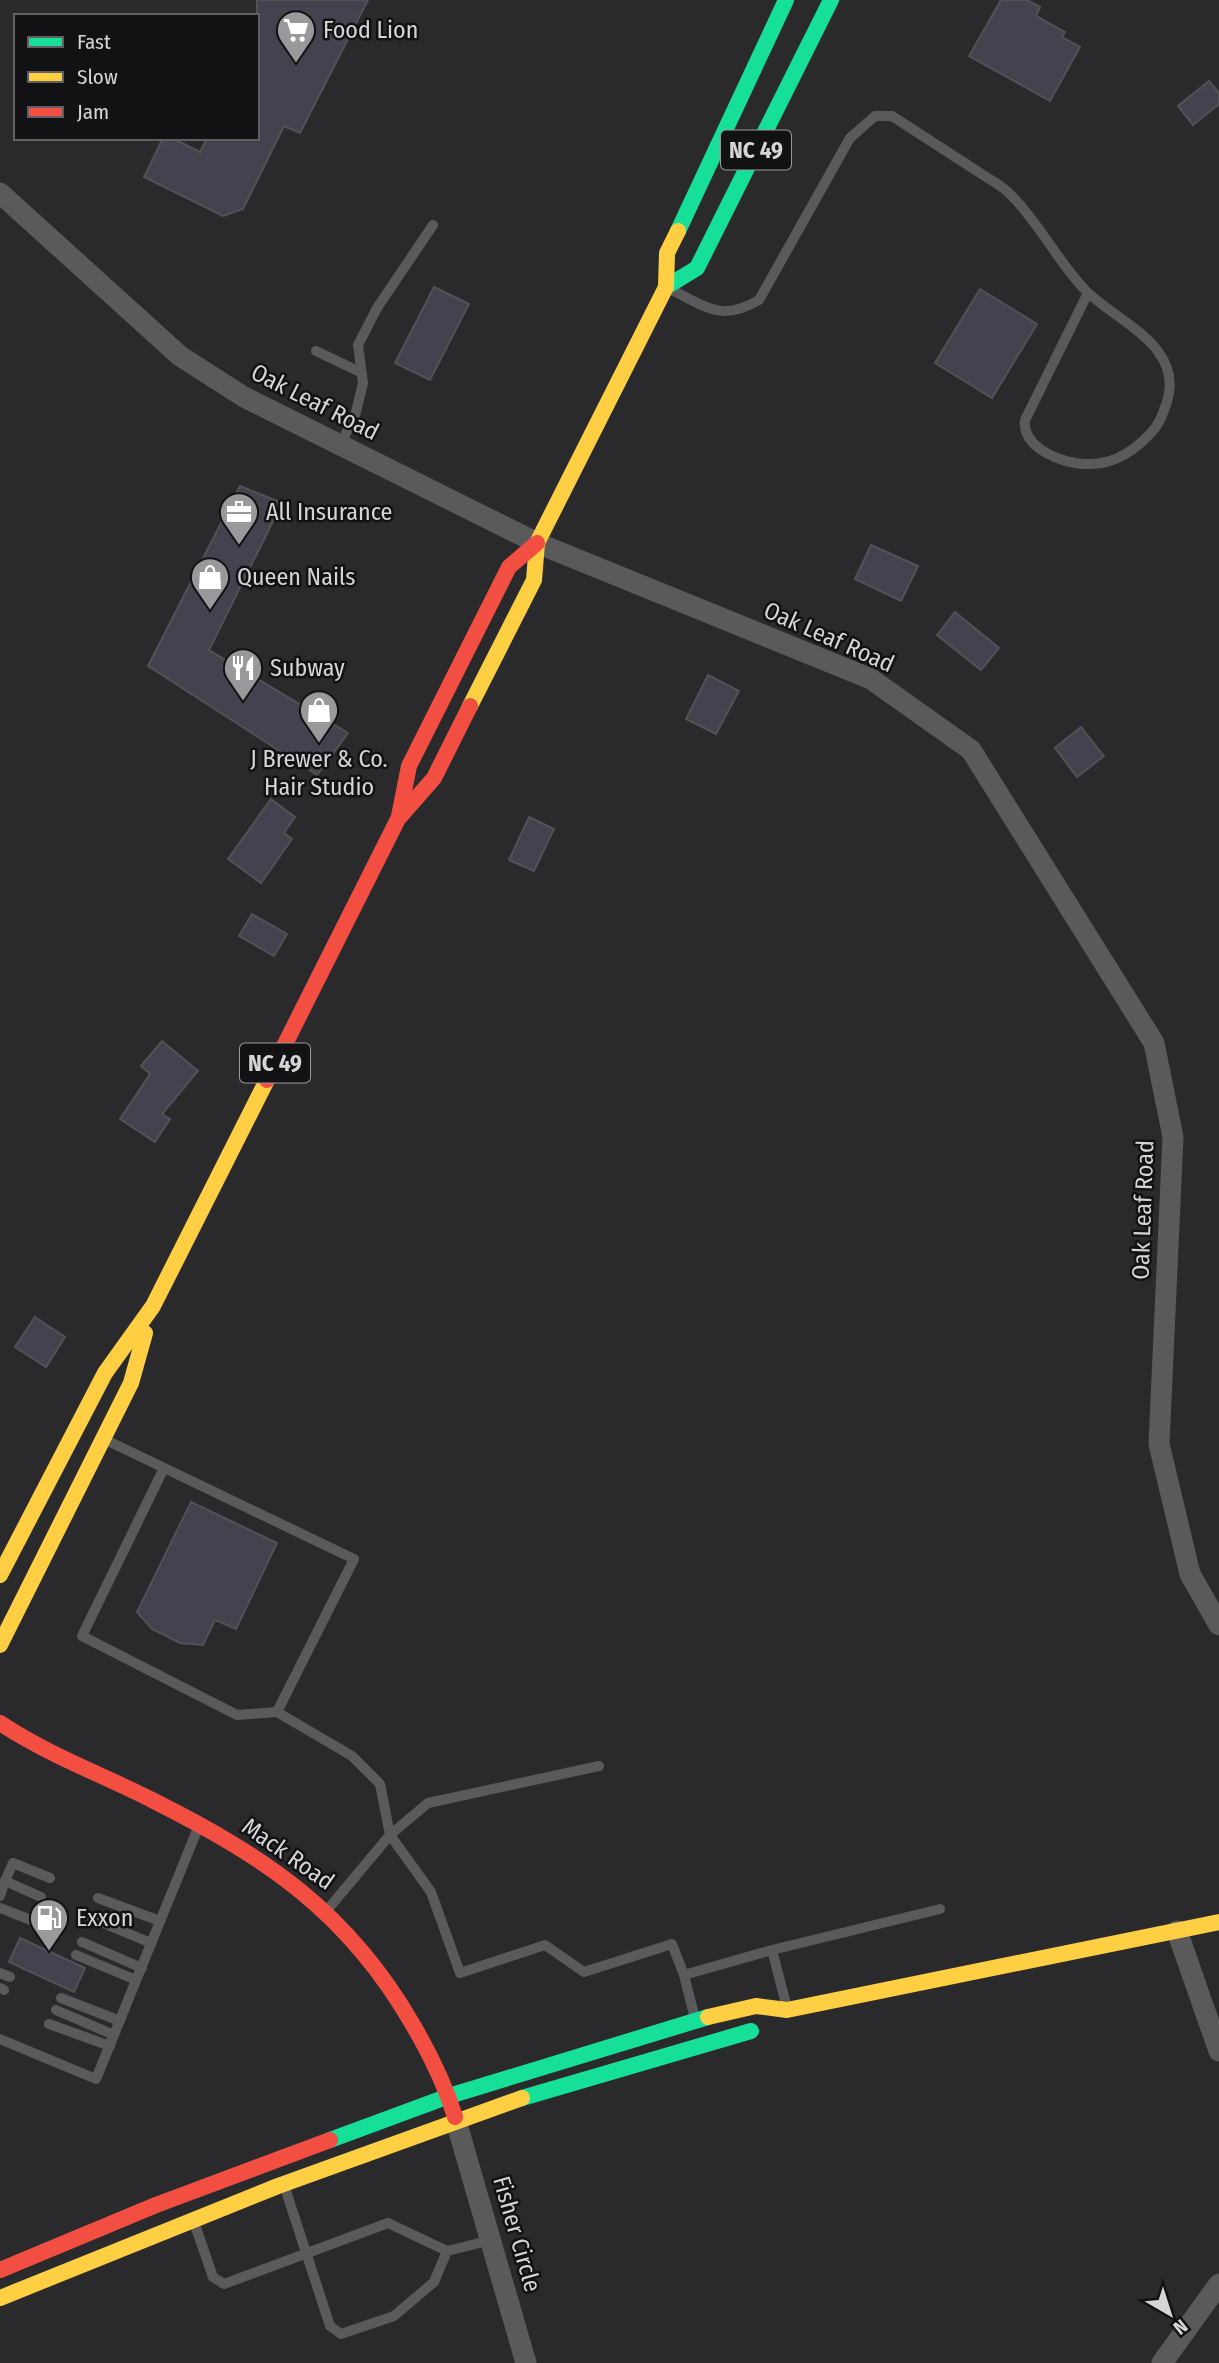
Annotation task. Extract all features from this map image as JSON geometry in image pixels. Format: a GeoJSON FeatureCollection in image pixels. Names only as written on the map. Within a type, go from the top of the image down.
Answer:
{"type":"FeatureCollection","features":[{"type":"Feature","properties":{"kind":"main road","name":"NC 49"},"geometry":{"type":"LineString","coordinates":[[0,1575],[105,1373],[153,1306],[398,820],[434,778],[534,580],[537,543],[666,287],[667,253],[770,39],[786,0]]}},
{"type":"Feature","properties":{"kind":"main road","name":"NC 49"},"geometry":{"type":"LineString","coordinates":[[666,287],[697,268],[831,0]]}},
{"type":"Feature","properties":{"kind":"main road","name":"NC 49"},"geometry":{"type":"LineString","coordinates":[[398,820],[409,766],[509,567],[537,543]]}},
{"type":"Feature","properties":{"kind":"main road","name":"NC 49"},"geometry":{"type":"LineString","coordinates":[[0,1645],[131,1382],[153,1306]]}},
{"type":"Feature","properties":{"kind":"main road","name":"Mack Road"},"geometry":{"type":"LineString","coordinates":[[0,1723],[30,1743],[200,1824],[275,1868],[328,1910],[368,1954],[404,2001],[449,2096],[456,2121]]}},
{"type":"Feature","properties":{"kind":"main road"},"geometry":{"type":"LineString","coordinates":[[0,2270],[168,2201],[449,2096],[696,2020],[756,2006],[787,2010],[1219,1922]]}},
{"type":"Feature","properties":{"kind":"main road"},"geometry":{"type":"LineString","coordinates":[[0,2298],[284,2183],[456,2121],[647,2059],[757,2030],[787,2010]]}},
{"type":"Feature","properties":{"kind":"street","name":"Oak Leaf Road"},"geometry":{"type":"LineString","coordinates":[[0,193],[180,356],[244,397],[537,543],[871,679],[971,750],[1154,1043],[1173,1137],[1159,1444],[1190,1574],[1219,1626]]}},
{"type":"Feature","properties":{"kind":"street"},"geometry":{"type":"LineString","coordinates":[[1177,1931],[1219,2051]]}},
{"type":"Feature","properties":{"kind":"street","name":"Fisher Circle"},"geometry":{"type":"LineString","coordinates":[[456,2121],[526,2363]]}},
{"type":"Feature","properties":{"kind":"street"},"geometry":{"type":"LineString","coordinates":[[1162,2363],[1219,2284]]}},
{"type":"Feature","properties":{"kind":"lane"},"geometry":{"type":"LineString","coordinates":[[666,287],[713,311],[740,311],[759,300],[850,138],[875,116],[892,116],[1009,193],[1040,227],[1088,293],[1162,354],[1168,368],[1170,391],[1160,424],[1138,447],[1119,459],[1095,465],[1072,462],[1052,455],[1028,440],[1024,432],[1026,420],[1088,293]]}},
{"type":"Feature","properties":{"kind":"lane"},"geometry":{"type":"LineString","coordinates":[[340,445],[355,416],[363,383],[358,345],[377,308],[433,225]]}},
{"type":"Feature","properties":{"kind":"lane"},"geometry":{"type":"LineString","coordinates":[[316,351],[360,372]]}},
{"type":"Feature","properties":{"kind":"lane"},"geometry":{"type":"LineString","coordinates":[[103,1438],[354,1559],[277,1712]]}},
{"type":"Feature","properties":{"kind":"lane"},"geometry":{"type":"LineString","coordinates":[[164,1468],[82,1636],[237,1715],[277,1712],[352,1756],[380,1784],[390,1835],[431,1892],[460,1973],[545,1945],[584,1972],[672,1944],[684,1975],[696,2020]]}},
{"type":"Feature","properties":{"kind":"lane"},"geometry":{"type":"LineString","coordinates":[[328,1910],[390,1835],[428,1802],[599,1766]]}},
{"type":"Feature","properties":{"kind":"lane"},"geometry":{"type":"LineString","coordinates":[[0,2039],[96,2079],[200,1824]]}},
{"type":"Feature","properties":{"kind":"lane"},"geometry":{"type":"LineString","coordinates":[[0,1896],[13,1863],[50,1878]]}},
{"type":"Feature","properties":{"kind":"lane"},"geometry":{"type":"LineString","coordinates":[[5,1881],[41,1897]]}},
{"type":"Feature","properties":{"kind":"lane"},"geometry":{"type":"LineString","coordinates":[[98,1898],[160,1922]]}},
{"type":"Feature","properties":{"kind":"lane"},"geometry":{"type":"LineString","coordinates":[[0,1908],[31,1920]]}},
{"type":"Feature","properties":{"kind":"lane"},"geometry":{"type":"LineString","coordinates":[[684,1975],[772,1950],[940,1909]]}},
{"type":"Feature","properties":{"kind":"lane"},"geometry":{"type":"LineString","coordinates":[[91,1918],[151,1943]]}},
{"type":"Feature","properties":{"kind":"lane"},"geometry":{"type":"LineString","coordinates":[[82,1941],[142,1968]]}},
{"type":"Feature","properties":{"kind":"lane"},"geometry":{"type":"LineString","coordinates":[[772,1950],[787,2010]]}},
{"type":"Feature","properties":{"kind":"lane"},"geometry":{"type":"LineString","coordinates":[[76,1955],[136,1980]]}},
{"type":"Feature","properties":{"kind":"lane"},"geometry":{"type":"LineString","coordinates":[[61,1998],[120,2021]]}},
{"type":"Feature","properties":{"kind":"lane"},"geometry":{"type":"LineString","coordinates":[[56,2010],[112,2040]]}},
{"type":"Feature","properties":{"kind":"lane"},"geometry":{"type":"LineString","coordinates":[[49,2024],[112,2040]]}},
{"type":"Feature","properties":{"kind":"lane"},"geometry":{"type":"LineString","coordinates":[[284,2183],[330,2326],[341,2334],[394,2316],[434,2282],[447,2251]]}},
{"type":"Feature","properties":{"kind":"lane"},"geometry":{"type":"LineString","coordinates":[[192,2219],[213,2277],[224,2284],[388,2223],[447,2251],[492,2240]]}},
{"type":"Feature","properties":{"kind":"building"},"geometry":{"type":"Polygon","coordinates":[[[257,0],[368,0],[300,133],[284,126],[243,209],[223,216],[144,177],[162,140],[176,140],[200,152],[206,140],[259,140],[257,0]]]}},
{"type":"Feature","properties":{"kind":"building"},"geometry":{"type":"Polygon","coordinates":[[[1001,0],[1027,0],[1040,7],[1036,16],[1065,32],[1062,37],[1080,47],[1050,101],[969,56],[1001,0]]]}},
{"type":"Feature","properties":{"kind":"building"},"geometry":{"type":"Polygon","coordinates":[[[1209,81],[1219,93],[1219,104],[1193,125],[1178,106],[1209,81]]]}},
{"type":"Feature","properties":{"kind":"building"},"geometry":{"type":"Polygon","coordinates":[[[434,287],[469,304],[430,380],[395,363],[434,287]]]}},
{"type":"Feature","properties":{"kind":"building"},"geometry":{"type":"Polygon","coordinates":[[[980,289],[1037,324],[992,398],[935,363],[980,289]]]}},
{"type":"Feature","properties":{"kind":"building"},"geometry":{"type":"Polygon","coordinates":[[[240,486],[282,503],[209,650],[348,733],[317,775],[148,666],[240,486]]]}},
{"type":"Feature","properties":{"kind":"building"},"geometry":{"type":"Polygon","coordinates":[[[871,545],[918,566],[901,601],[855,579],[871,545]]]}},
{"type":"Feature","properties":{"kind":"building"},"geometry":{"type":"Polygon","coordinates":[[[955,612],[999,648],[981,670],[937,635],[955,612]]]}},
{"type":"Feature","properties":{"kind":"building"},"geometry":{"type":"Polygon","coordinates":[[[708,675],[739,691],[716,734],[686,719],[708,675]]]}},
{"type":"Feature","properties":{"kind":"building"},"geometry":{"type":"Polygon","coordinates":[[[1081,727],[1104,756],[1077,777],[1055,748],[1081,727]]]}},
{"type":"Feature","properties":{"kind":"building"},"geometry":{"type":"Polygon","coordinates":[[[271,799],[295,817],[284,833],[292,839],[261,883],[228,859],[271,799]]]}},
{"type":"Feature","properties":{"kind":"building"},"geometry":{"type":"Polygon","coordinates":[[[529,817],[554,829],[534,871],[509,860],[529,817]]]}},
{"type":"Feature","properties":{"kind":"building"},"geometry":{"type":"Polygon","coordinates":[[[252,914],[287,934],[274,956],[239,936],[252,914]]]}},
{"type":"Feature","properties":{"kind":"building"},"geometry":{"type":"Polygon","coordinates":[[[162,1041],[198,1071],[162,1114],[170,1119],[155,1142],[120,1119],[150,1074],[141,1066],[162,1041]]]}},
{"type":"Feature","properties":{"kind":"building"},"geometry":{"type":"Polygon","coordinates":[[[35,1317],[65,1337],[46,1367],[15,1347],[35,1317]]]}},
{"type":"Feature","properties":{"kind":"building"},"geometry":{"type":"Polygon","coordinates":[[[191,1502],[277,1543],[236,1629],[215,1620],[203,1645],[180,1643],[152,1629],[137,1612],[191,1502]]]}},
{"type":"Feature","properties":{"kind":"building"},"geometry":{"type":"Polygon","coordinates":[[[20,1938],[85,1968],[74,1992],[9,1962],[20,1938]]]}},
{"type":"Feature","properties":{"kind":"traffic: fast"},"geometry":{"type":"LineString","coordinates":[[678,231],[786,0]]}},
{"type":"Feature","properties":{"kind":"traffic: fast"},"geometry":{"type":"LineString","coordinates":[[666,287],[697,268],[831,0]]}},
{"type":"Feature","properties":{"kind":"traffic: fast"},"geometry":{"type":"LineString","coordinates":[[330,2140],[449,2096],[708,2017]]}},
{"type":"Feature","properties":{"kind":"traffic: fast"},"geometry":{"type":"LineString","coordinates":[[522,2098],[751,2031]]}},
{"type":"Feature","properties":{"kind":"traffic: slow"},"geometry":{"type":"LineString","coordinates":[[470,706],[534,580],[537,543],[666,287],[667,253],[678,231]]}},
{"type":"Feature","properties":{"kind":"traffic: slow"},"geometry":{"type":"LineString","coordinates":[[0,1575],[105,1373],[153,1306],[267,1080]]}},
{"type":"Feature","properties":{"kind":"traffic: slow"},"geometry":{"type":"LineString","coordinates":[[0,1645],[131,1383],[145,1333]]}},
{"type":"Feature","properties":{"kind":"traffic: slow"},"geometry":{"type":"LineString","coordinates":[[708,2017],[756,2006],[787,2010],[1219,1922]]}},
{"type":"Feature","properties":{"kind":"traffic: slow"},"geometry":{"type":"LineString","coordinates":[[0,2298],[278,2186],[522,2098]]}},
{"type":"Feature","properties":{"kind":"traffic: jam"},"geometry":{"type":"LineString","coordinates":[[399,816],[409,766],[509,567],[537,543]]}},
{"type":"Feature","properties":{"kind":"traffic: jam"},"geometry":{"type":"LineString","coordinates":[[267,1080],[398,819],[434,778],[470,706]]}},
{"type":"Feature","properties":{"kind":"traffic: jam"},"geometry":{"type":"LineString","coordinates":[[0,1723],[56,1755],[193,1821],[268,1866],[301,1892],[332,1919],[388,1985],[431,2058],[455,2117]]}},
{"type":"Feature","properties":{"kind":"traffic: jam"},"geometry":{"type":"LineString","coordinates":[[0,2270],[156,2205],[330,2140]]}},
{"type":"Feature","properties":{"kind":"place","name":"Food Lion"},"geometry":{"type":"Point","coordinates":[296,64]}},
{"type":"Feature","properties":{"kind":"place","name":"All Insurance"},"geometry":{"type":"Point","coordinates":[239,546]}},
{"type":"Feature","properties":{"kind":"place","name":"Queen Nails"},"geometry":{"type":"Point","coordinates":[210,611]}},
{"type":"Feature","properties":{"kind":"place","name":"Subway"},"geometry":{"type":"Point","coordinates":[243,702]}},
{"type":"Feature","properties":{"kind":"place","name":"J Brewer & Co. Hair Studio"},"geometry":{"type":"Point","coordinates":[319,744]}},
{"type":"Feature","properties":{"kind":"place","name":"Exxon"},"geometry":{"type":"Point","coordinates":[49,1952]}}]}
